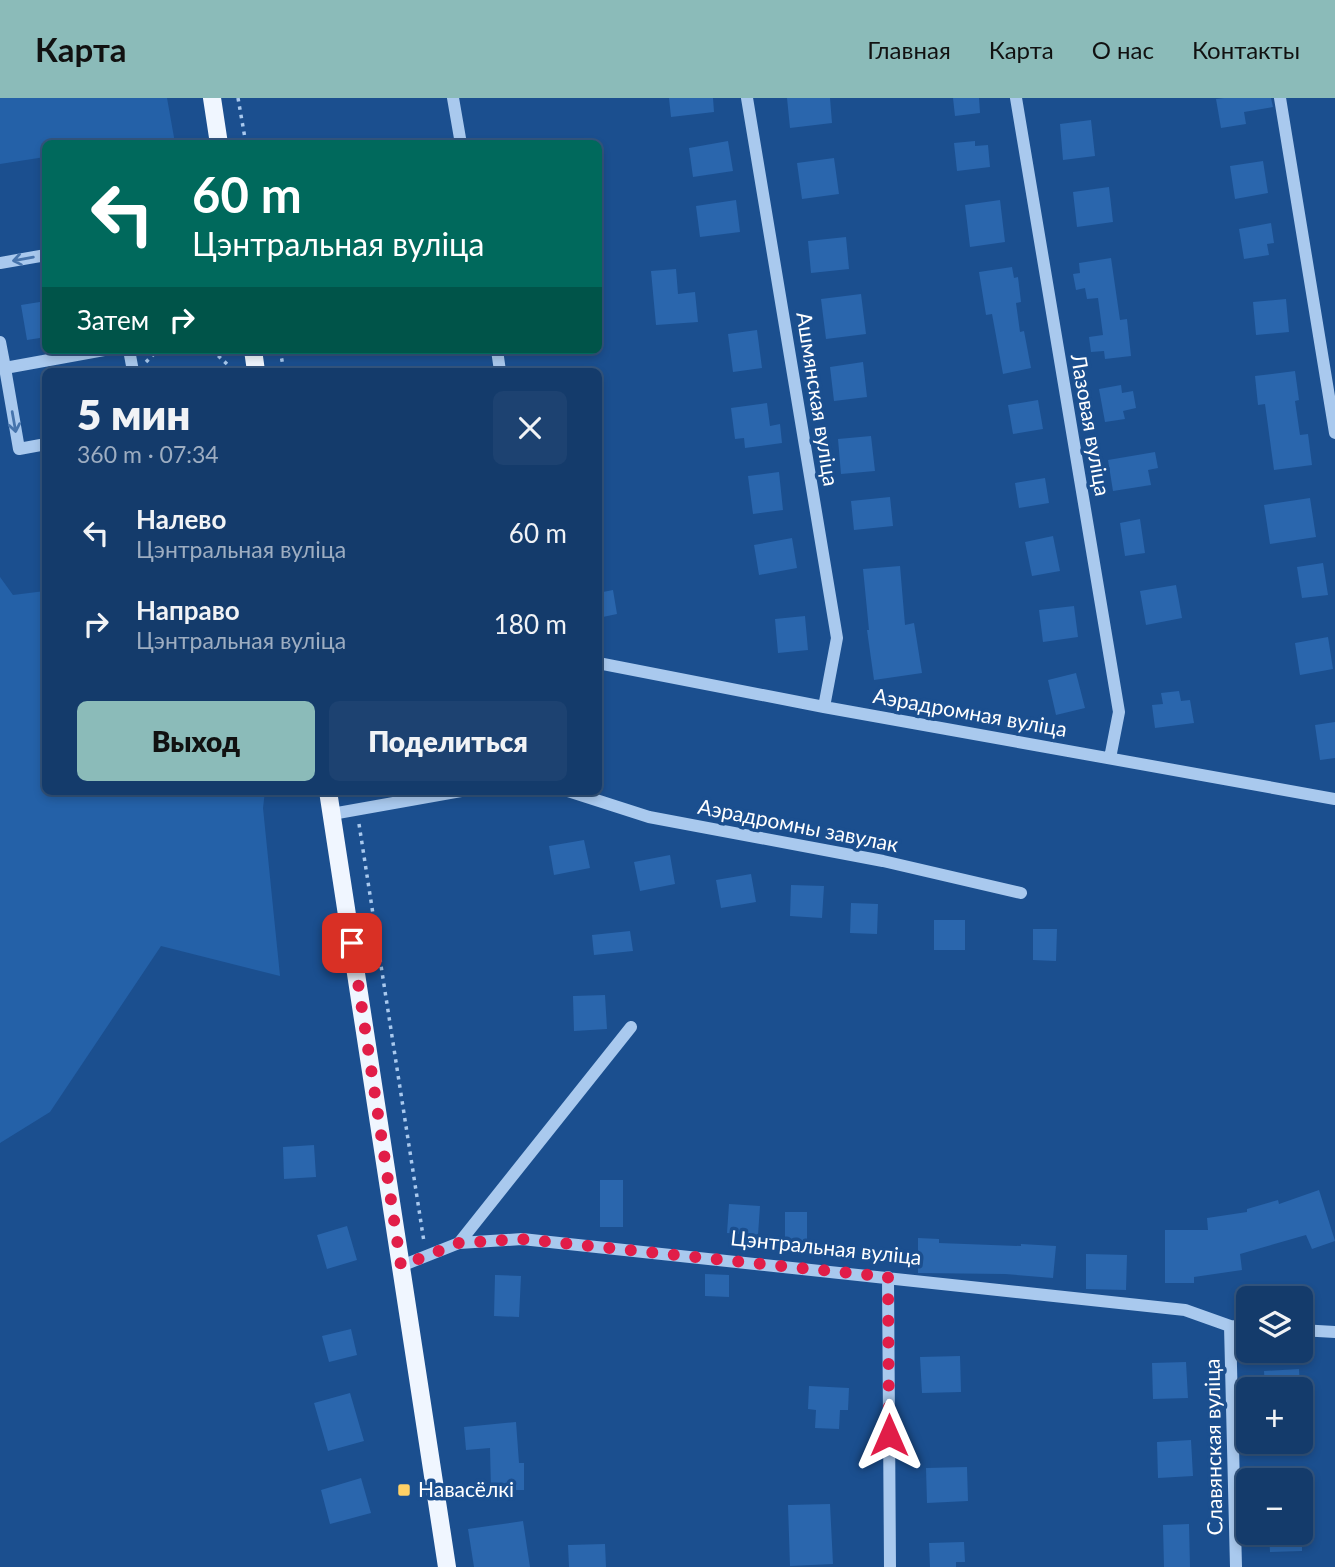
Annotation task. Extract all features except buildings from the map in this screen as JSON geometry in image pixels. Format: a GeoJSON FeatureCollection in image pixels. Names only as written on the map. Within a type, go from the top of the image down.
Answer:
{"type":"FeatureCollection","features":[{"type":"Feature","properties":{"kind":"main road"},"geometry":{"type":"LineString","coordinates":[[212,98],[218,140]]}},
{"type":"Feature","properties":{"kind":"main road"},"geometry":{"type":"LineString","coordinates":[[329,795],[447,1567]]}},
{"type":"Feature","properties":{"kind":"street"},"geometry":{"type":"LineString","coordinates":[[453,98],[460,140]]}},
{"type":"Feature","properties":{"kind":"street","name":"Ашмянская вуліца"},"geometry":{"type":"LineString","coordinates":[[747,98],[837,638],[824,707]]}},
{"type":"Feature","properties":{"kind":"street","name":"Лазовая вуліца"},"geometry":{"type":"LineString","coordinates":[[1016,98],[1119,712],[1110,758]]}},
{"type":"Feature","properties":{"kind":"street"},"geometry":{"type":"LineString","coordinates":[[1280,98],[1335,433]]}},
{"type":"Feature","properties":{"kind":"street"},"geometry":{"type":"LineString","coordinates":[[0,263],[42,256]]}},
{"type":"Feature","properties":{"kind":"street"},"geometry":{"type":"LineString","coordinates":[[0,342],[19,449],[42,445]]}},
{"type":"Feature","properties":{"kind":"street"},"geometry":{"type":"LineString","coordinates":[[5,368],[81,354]]}},
{"type":"Feature","properties":{"kind":"street","name":"Аэрадромная вуліца"},"geometry":{"type":"LineString","coordinates":[[602,664],[824,707],[1335,799]]}},
{"type":"Feature","properties":{"kind":"street"},"geometry":{"type":"LineString","coordinates":[[332,814],[439,795]]}},
{"type":"Feature","properties":{"kind":"street","name":"Аэрадромны завулак"},"geometry":{"type":"LineString","coordinates":[[580,795],[649,817],[883,861],[1021,893]]}},
{"type":"Feature","properties":{"kind":"street"},"geometry":{"type":"LineString","coordinates":[[459,1243],[631,1027]]}},
{"type":"Feature","properties":{"kind":"street","name":"Цэнтральная вуліца"},"geometry":{"type":"LineString","coordinates":[[401,1266],[459,1243],[522,1239],[1185,1310],[1236,1326]]}},
{"type":"Feature","properties":{"kind":"street"},"geometry":{"type":"LineString","coordinates":[[888,1277],[890,1567]]}},
{"type":"Feature","properties":{"kind":"street","name":"Славянская вуліца"},"geometry":{"type":"LineString","coordinates":[[1230,1326],[1236,1567]]}},
{"type":"Feature","properties":{"kind":"street"},"geometry":{"type":"LineString","coordinates":[[1313,1331],[1335,1332]]}},
{"type":"Feature","properties":{"kind":"path"},"geometry":{"type":"LineString","coordinates":[[239,98],[245,140]]}},
{"type":"Feature","properties":{"kind":"path"},"geometry":{"type":"LineString","coordinates":[[144,368],[147,360],[154,354]]}},
{"type":"Feature","properties":{"kind":"path"},"geometry":{"type":"LineString","coordinates":[[216,354],[228,368]]}},
{"type":"Feature","properties":{"kind":"path"},"geometry":{"type":"LineString","coordinates":[[357,810],[426,1256]]}},
{"type":"Feature","properties":{"kind":"shaded area"},"geometry":{"type":"Polygon","coordinates":[[[0,98],[167,98],[174,140],[42,140],[42,157],[0,164],[0,98]]]}},
{"type":"Feature","properties":{"kind":"shaded area"},"geometry":{"type":"Polygon","coordinates":[[[0,577],[13,595],[42,591],[42,795],[265,795],[263,808],[280,976],[161,946],[50,1112],[0,1143],[0,577]]]}},
{"type":"Feature","properties":{"kind":"place","name":"Навасёлкі"},"geometry":{"type":"Point","coordinates":[404,1490]}},
{"type":"Feature","properties":{"kind":"route"},"geometry":{"type":"LineString","coordinates":[[352,943],[401,1266],[459,1243],[522,1239],[888,1277],[889,1435]]}}]}
